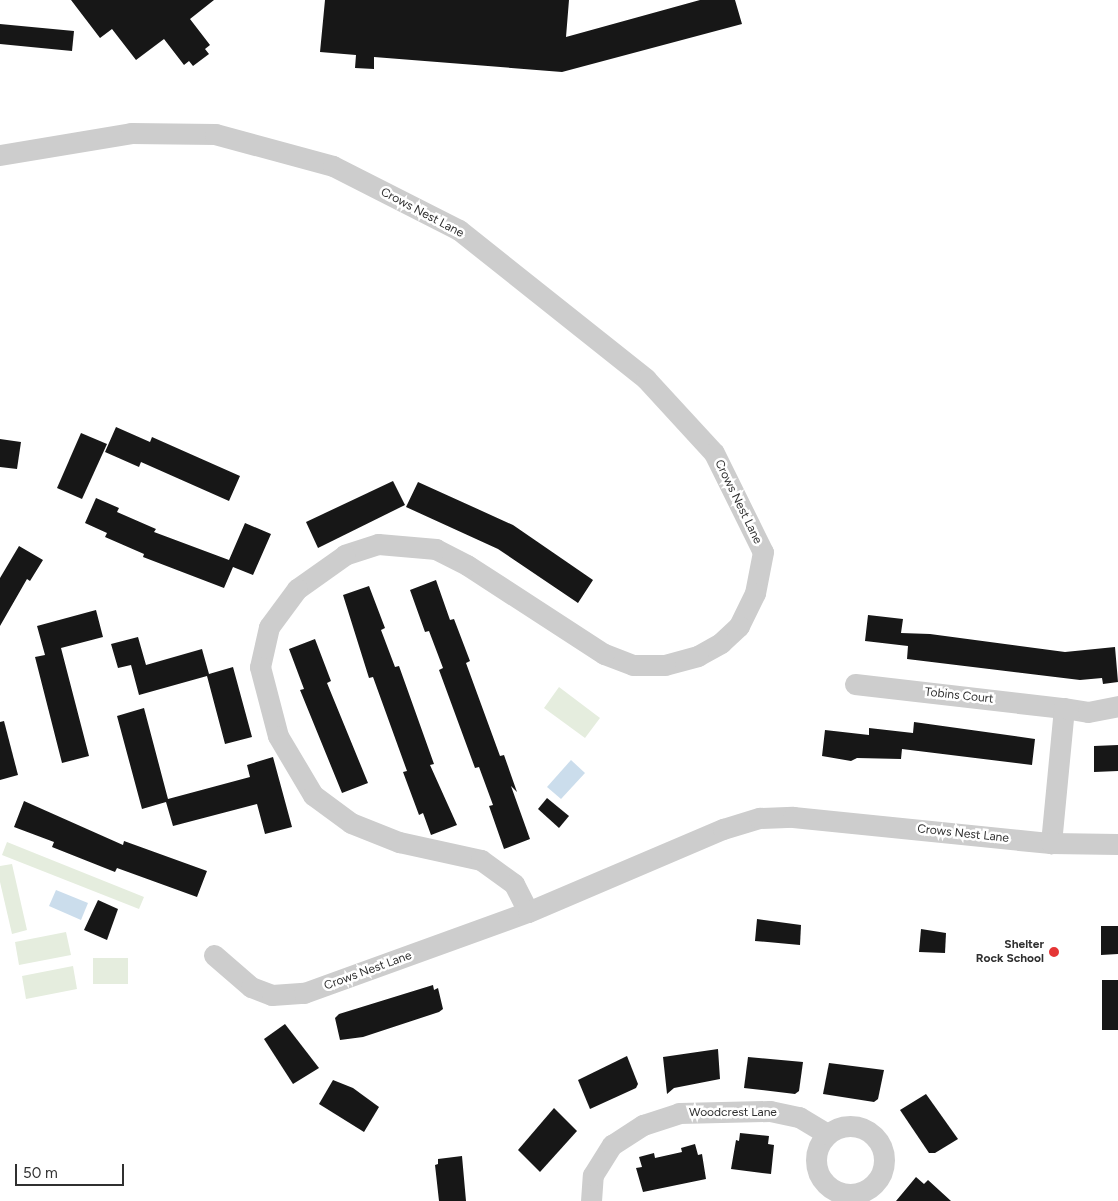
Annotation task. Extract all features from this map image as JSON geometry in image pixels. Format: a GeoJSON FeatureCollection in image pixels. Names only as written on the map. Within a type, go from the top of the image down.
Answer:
{"type":"FeatureCollection","features":[{"type":"Feature","properties":{"kind":"street","name":"Crows Nest Lane"},"geometry":{"type":"LineString","coordinates":[[0,155],[132,133],[215,134],[333,166],[459,230],[646,379],[714,453],[763,552],[754,593],[738,626],[721,643],[698,656],[665,666],[625,662],[604,654],[467,565],[436,549],[378,544],[345,555],[297,589],[269,627],[260,667],[278,736],[313,795],[351,823],[399,842],[481,860],[514,884],[528,912]]}},
{"type":"Feature","properties":{"kind":"street","name":"Tobins Court"},"geometry":{"type":"LineString","coordinates":[[854,684],[1088,712],[1118,706]]}},
{"type":"Feature","properties":{"kind":"street"},"geometry":{"type":"LineString","coordinates":[[1051,843],[1064,708]]}},
{"type":"Feature","properties":{"kind":"street","name":"Crows Nest Lane"},"geometry":{"type":"LineString","coordinates":[[214,955],[251,987],[272,995],[304,993],[528,912],[723,828],[759,818],[793,817],[1051,843],[1118,844]]}},
{"type":"Feature","properties":{"kind":"street","name":"Woodcrest Lane"},"geometry":{"type":"LineString","coordinates":[[591,1201],[593,1175],[612,1145],[643,1125],[679,1113],[770,1111],[799,1116],[827,1134]]}},
{"type":"Feature","properties":{"kind":"green space"},"geometry":{"type":"Polygon","coordinates":[[[559,687],[600,718],[585,738],[544,708],[559,687]]]}},
{"type":"Feature","properties":{"kind":"green space"},"geometry":{"type":"Polygon","coordinates":[[[7,842],[144,897],[139,909],[2,855],[7,842]]]}},
{"type":"Feature","properties":{"kind":"green space"},"geometry":{"type":"Polygon","coordinates":[[[12,864],[27,930],[12,934],[0,882],[0,866],[12,864]]]}},
{"type":"Feature","properties":{"kind":"green space"},"geometry":{"type":"Polygon","coordinates":[[[66,932],[71,955],[19,965],[15,942],[66,932]]]}},
{"type":"Feature","properties":{"kind":"green space"},"geometry":{"type":"Polygon","coordinates":[[[93,958],[128,958],[128,984],[93,984],[93,958]]]}},
{"type":"Feature","properties":{"kind":"green space"},"geometry":{"type":"Polygon","coordinates":[[[73,966],[77,989],[26,999],[22,976],[73,966]]]}},
{"type":"Feature","properties":{"kind":"water"},"geometry":{"type":"Polygon","coordinates":[[[571,760],[585,773],[561,799],[547,787],[571,760]]]}},
{"type":"Feature","properties":{"kind":"water"},"geometry":{"type":"Polygon","coordinates":[[[56,890],[88,903],[81,920],[49,906],[56,890]]]}},
{"type":"Feature","properties":{"kind":"building"},"geometry":{"type":"Polygon","coordinates":[[[71,0],[214,0],[190,19],[210,45],[205,49],[209,54],[193,66],[189,61],[184,65],[164,39],[136,60],[112,29],[100,38],[71,0]]]}},
{"type":"Feature","properties":{"kind":"building"},"geometry":{"type":"Polygon","coordinates":[[[325,0],[569,0],[566,37],[700,0],[735,0],[742,24],[562,72],[374,57],[374,69],[355,68],[356,55],[320,52],[325,0]]]}},
{"type":"Feature","properties":{"kind":"building"},"geometry":{"type":"Polygon","coordinates":[[[0,24],[74,31],[72,51],[0,44],[0,24]]]}},
{"type":"Feature","properties":{"kind":"building"},"geometry":{"type":"Polygon","coordinates":[[[116,427],[150,442],[152,437],[240,476],[229,501],[141,462],[139,467],[105,452],[116,427]]]}},
{"type":"Feature","properties":{"kind":"building"},"geometry":{"type":"Polygon","coordinates":[[[81,433],[107,444],[82,499],[57,488],[81,433]]]}},
{"type":"Feature","properties":{"kind":"building"},"geometry":{"type":"Polygon","coordinates":[[[0,439],[21,442],[17,469],[0,467],[0,439]]]}},
{"type":"Feature","properties":{"kind":"building"},"geometry":{"type":"Polygon","coordinates":[[[393,481],[405,505],[318,548],[306,522],[393,481]]]}},
{"type":"Feature","properties":{"kind":"building"},"geometry":{"type":"Polygon","coordinates":[[[418,482],[513,525],[593,580],[578,603],[498,549],[406,507],[418,482]]]}},
{"type":"Feature","properties":{"kind":"building"},"geometry":{"type":"Polygon","coordinates":[[[96,498],[119,508],[117,512],[156,529],[154,532],[229,560],[245,523],[271,534],[253,575],[233,567],[224,588],[143,557],[144,554],[105,537],[107,533],[85,523],[96,498]]]}},
{"type":"Feature","properties":{"kind":"building"},"geometry":{"type":"Polygon","coordinates":[[[19,546],[43,560],[30,581],[27,579],[0,626],[0,578],[19,546]]]}},
{"type":"Feature","properties":{"kind":"building"},"geometry":{"type":"Polygon","coordinates":[[[436,580],[450,620],[454,619],[470,661],[466,663],[500,756],[504,755],[517,792],[511,786],[530,839],[504,849],[489,806],[493,805],[479,767],[475,768],[439,670],[443,668],[429,631],[425,632],[410,590],[436,580]]]}},
{"type":"Feature","properties":{"kind":"building"},"geometry":{"type":"Polygon","coordinates":[[[369,586],[385,628],[381,630],[395,667],[399,666],[434,764],[430,765],[457,825],[431,835],[423,813],[419,815],[403,772],[407,771],[373,677],[369,678],[343,595],[369,586]]]}},
{"type":"Feature","properties":{"kind":"building"},"geometry":{"type":"Polygon","coordinates":[[[96,610],[103,637],[61,648],[89,756],[62,763],[35,657],[45,655],[37,626],[96,610]]]}},
{"type":"Feature","properties":{"kind":"building"},"geometry":{"type":"Polygon","coordinates":[[[868,615],[903,619],[901,633],[930,634],[1065,652],[1115,647],[1118,682],[1103,684],[1102,678],[1080,680],[907,659],[908,646],[865,641],[868,615]]]}},
{"type":"Feature","properties":{"kind":"building"},"geometry":{"type":"Polygon","coordinates":[[[138,637],[146,665],[202,649],[209,674],[233,667],[252,737],[225,744],[207,676],[139,695],[131,665],[118,668],[111,644],[138,637]]]}},
{"type":"Feature","properties":{"kind":"building"},"geometry":{"type":"Polygon","coordinates":[[[315,639],[331,681],[327,683],[368,783],[342,793],[300,690],[304,689],[289,649],[315,639]]]}},
{"type":"Feature","properties":{"kind":"building"},"geometry":{"type":"Polygon","coordinates":[[[144,708],[168,799],[250,777],[247,765],[273,757],[292,827],[265,834],[257,804],[173,826],[166,802],[142,809],[117,716],[144,708]]]}},
{"type":"Feature","properties":{"kind":"building"},"geometry":{"type":"Polygon","coordinates":[[[4,721],[18,775],[0,780],[0,722],[4,721]]]}},
{"type":"Feature","properties":{"kind":"building"},"geometry":{"type":"Polygon","coordinates":[[[914,722],[1035,739],[1032,765],[902,749],[901,759],[857,758],[851,761],[822,756],[825,730],[869,735],[869,728],[913,733],[914,722]]]}},
{"type":"Feature","properties":{"kind":"building"},"geometry":{"type":"Polygon","coordinates":[[[1118,745],[1118,771],[1094,772],[1094,746],[1118,745]]]}},
{"type":"Feature","properties":{"kind":"building"},"geometry":{"type":"Polygon","coordinates":[[[547,798],[569,816],[559,828],[538,809],[547,798]]]}},
{"type":"Feature","properties":{"kind":"building"},"geometry":{"type":"Polygon","coordinates":[[[24,801],[123,845],[124,841],[207,871],[197,897],[117,868],[115,872],[52,847],[54,842],[14,827],[24,801]]]}},
{"type":"Feature","properties":{"kind":"building"},"geometry":{"type":"Polygon","coordinates":[[[98,900],[118,909],[107,940],[84,930],[98,900]]]}},
{"type":"Feature","properties":{"kind":"building"},"geometry":{"type":"Polygon","coordinates":[[[757,919],[801,925],[800,945],[755,941],[757,919]]]}},
{"type":"Feature","properties":{"kind":"building"},"geometry":{"type":"Polygon","coordinates":[[[1101,926],[1118,926],[1118,954],[1101,955],[1101,926]]]}},
{"type":"Feature","properties":{"kind":"building"},"geometry":{"type":"Polygon","coordinates":[[[921,929],[946,933],[945,953],[919,952],[921,929]]]}},
{"type":"Feature","properties":{"kind":"building"},"geometry":{"type":"Polygon","coordinates":[[[1102,980],[1118,980],[1118,1030],[1102,1030],[1102,980]]]}},
{"type":"Feature","properties":{"kind":"building"},"geometry":{"type":"Polygon","coordinates":[[[433,985],[434,990],[438,988],[443,1009],[439,1012],[363,1037],[340,1040],[335,1018],[339,1014],[433,985]]]}},
{"type":"Feature","properties":{"kind":"building"},"geometry":{"type":"Polygon","coordinates":[[[285,1024],[319,1068],[293,1084],[264,1039],[285,1024]]]}},
{"type":"Feature","properties":{"kind":"building"},"geometry":{"type":"Polygon","coordinates":[[[718,1049],[720,1079],[674,1088],[667,1094],[663,1057],[718,1049]]]}},
{"type":"Feature","properties":{"kind":"building"},"geometry":{"type":"Polygon","coordinates":[[[627,1056],[638,1084],[636,1088],[590,1109],[578,1080],[627,1056]]]}},
{"type":"Feature","properties":{"kind":"building"},"geometry":{"type":"Polygon","coordinates":[[[748,1057],[803,1062],[799,1091],[795,1094],[744,1088],[748,1057]]]}},
{"type":"Feature","properties":{"kind":"building"},"geometry":{"type":"Polygon","coordinates":[[[829,1063],[884,1070],[878,1099],[874,1102],[823,1094],[829,1063]]]}},
{"type":"Feature","properties":{"kind":"building"},"geometry":{"type":"Polygon","coordinates":[[[333,1080],[353,1088],[379,1107],[364,1132],[319,1104],[333,1080]]]}},
{"type":"Feature","properties":{"kind":"building"},"geometry":{"type":"Polygon","coordinates":[[[926,1094],[958,1139],[935,1153],[929,1153],[900,1110],[926,1094]]]}},
{"type":"Feature","properties":{"kind":"building"},"geometry":{"type":"Polygon","coordinates":[[[554,1108],[577,1131],[540,1172],[518,1150],[554,1108]]]}},
{"type":"Feature","properties":{"kind":"building"},"geometry":{"type":"Polygon","coordinates":[[[740,1133],[769,1136],[768,1144],[774,1145],[771,1174],[731,1169],[736,1140],[739,1141],[740,1133]]]}},
{"type":"Feature","properties":{"kind":"building"},"geometry":{"type":"Polygon","coordinates":[[[695,1144],[698,1155],[702,1154],[706,1179],[643,1192],[636,1168],[642,1167],[639,1157],[654,1153],[655,1158],[682,1152],[681,1148],[695,1144]]]}},
{"type":"Feature","properties":{"kind":"building"},"geometry":{"type":"Polygon","coordinates":[[[462,1156],[466,1201],[439,1201],[435,1165],[438,1164],[438,1159],[462,1156]]]}},
{"type":"Feature","properties":{"kind":"building"},"geometry":{"type":"Polygon","coordinates":[[[916,1177],[924,1184],[928,1180],[951,1201],[896,1201],[916,1177]]]}},
{"type":"Feature","properties":{"kind":"place","name":"Shelter Rock School"},"geometry":{"type":"Point","coordinates":[1054,952]}}]}
